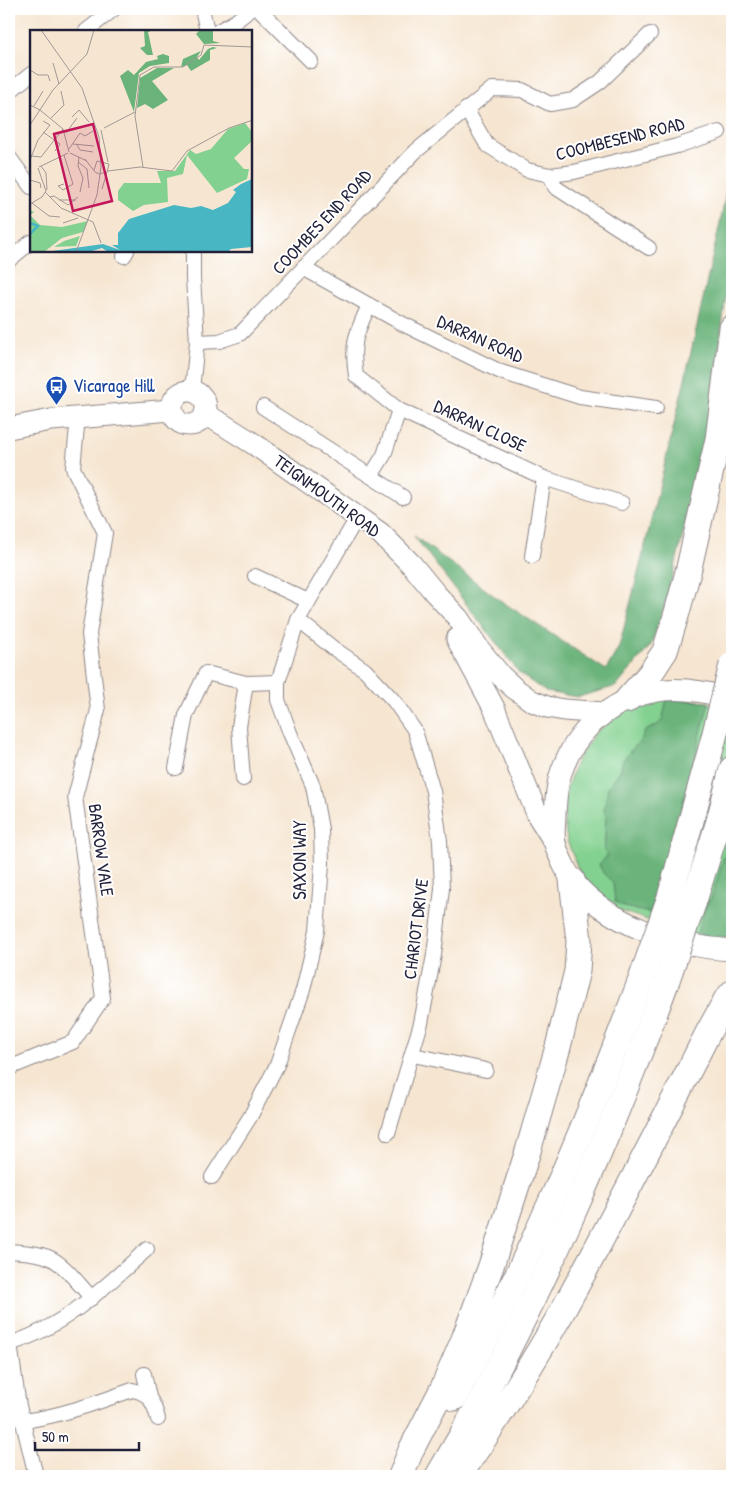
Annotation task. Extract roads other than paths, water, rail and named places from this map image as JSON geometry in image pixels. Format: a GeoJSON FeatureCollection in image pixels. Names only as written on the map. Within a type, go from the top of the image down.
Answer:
{"type":"FeatureCollection","features":[{"type":"Feature","properties":{"kind":"highway"},"geometry":{"type":"LineString","coordinates":[[627,700],[650,674],[665,651],[676,616],[688,572],[718,439],[732,328]]}},
{"type":"Feature","properties":{"kind":"highway"},"geometry":{"type":"LineString","coordinates":[[438,1476],[516,1336],[554,1258],[618,1109],[666,983],[695,811],[732,665]]}},
{"type":"Feature","properties":{"kind":"highway"},"geometry":{"type":"LineString","coordinates":[[410,1476],[505,1303],[542,1225],[599,1090],[642,977],[719,822],[732,768]]}},
{"type":"Feature","properties":{"kind":"highway"},"geometry":{"type":"LineString","coordinates":[[401,1476],[411,1450],[443,1388],[464,1339],[491,1266],[528,1151],[577,971],[579,941],[572,880]]}},
{"type":"Feature","properties":{"kind":"highway"},"geometry":{"type":"LineString","coordinates":[[459,1476],[522,1379],[561,1314],[709,1031],[726,1000],[732,993]]}},
{"type":"Feature","properties":{"kind":"main road"},"geometry":{"type":"LineString","coordinates":[[192,390],[197,392],[206,405],[204,415],[197,423],[186,425],[176,420],[171,410],[173,399],[176,395],[192,390]]}},
{"type":"Feature","properties":{"kind":"main road"},"geometry":{"type":"LineString","coordinates":[[9,428],[78,417],[171,410]]}},
{"type":"Feature","properties":{"kind":"main road","name":"TEIGNMOUTH ROAD"},"geometry":{"type":"LineString","coordinates":[[204,415],[254,444],[380,533],[412,565],[435,594],[458,618],[479,649],[501,676],[514,688],[532,701],[547,708],[604,713]]}},
{"type":"Feature","properties":{"kind":"main road","name":"TEIGNMOUTH ROAD"},"geometry":{"type":"LineString","coordinates":[[435,594],[494,708],[538,816],[572,880],[606,911],[644,931],[707,947],[732,950]]}},
{"type":"Feature","properties":{"kind":"main road"},"geometry":{"type":"LineString","coordinates":[[554,843],[556,800],[564,765],[580,738],[604,713],[627,700],[650,692],[694,690],[732,699]]}},
{"type":"Feature","properties":{"kind":"street"},"geometry":{"type":"LineString","coordinates":[[87,30],[114,9]]}},
{"type":"Feature","properties":{"kind":"street"},"geometry":{"type":"LineString","coordinates":[[202,9],[207,30]]}},
{"type":"Feature","properties":{"kind":"street"},"geometry":{"type":"LineString","coordinates":[[220,30],[236,21],[251,9]]}},
{"type":"Feature","properties":{"kind":"street"},"geometry":{"type":"LineString","coordinates":[[259,9],[312,61]]}},
{"type":"Feature","properties":{"kind":"street","name":"COOMBES END ROAD"},"geometry":{"type":"LineString","coordinates":[[197,342],[219,341],[240,334],[416,151],[492,89],[522,90],[550,104],[573,100],[600,82],[650,34]]}},
{"type":"Feature","properties":{"kind":"street"},"geometry":{"type":"LineString","coordinates":[[9,92],[30,75]]}},
{"type":"Feature","properties":{"kind":"street","name":"COOMBESEND ROAD"},"geometry":{"type":"LineString","coordinates":[[466,109],[488,145],[527,170],[550,175],[574,172],[677,146],[720,132]]}},
{"type":"Feature","properties":{"kind":"street"},"geometry":{"type":"LineString","coordinates":[[9,157],[30,186]]}},
{"type":"Feature","properties":{"kind":"street"},"geometry":{"type":"LineString","coordinates":[[550,175],[554,187],[649,248]]}},
{"type":"Feature","properties":{"kind":"street"},"geometry":{"type":"LineString","coordinates":[[9,260],[30,243]]}},
{"type":"Feature","properties":{"kind":"street"},"geometry":{"type":"LineString","coordinates":[[192,390],[197,342],[193,252]]}},
{"type":"Feature","properties":{"kind":"street","name":"DARRAN ROAD"},"geometry":{"type":"LineString","coordinates":[[303,268],[403,324],[501,372],[580,397],[656,408]]}},
{"type":"Feature","properties":{"kind":"street","name":"DARRAN CLOSE"},"geometry":{"type":"LineString","coordinates":[[369,304],[355,336],[353,356],[356,376],[400,410],[544,478],[622,503]]}},
{"type":"Feature","properties":{"kind":"street"},"geometry":{"type":"LineString","coordinates":[[263,407],[403,497]]}},
{"type":"Feature","properties":{"kind":"street"},"geometry":{"type":"LineString","coordinates":[[371,476],[384,454],[400,410]]}},
{"type":"Feature","properties":{"kind":"street","name":"BARROW VALE"},"geometry":{"type":"LineString","coordinates":[[9,1068],[73,1042],[103,998],[75,797],[98,710],[89,634],[105,533],[73,468],[78,417]]}},
{"type":"Feature","properties":{"kind":"street"},"geometry":{"type":"LineString","coordinates":[[532,556],[544,478]]}},
{"type":"Feature","properties":{"kind":"street","name":"SAXON WAY"},"geometry":{"type":"LineString","coordinates":[[212,1177],[250,1117],[278,1064],[303,990],[317,931],[322,864],[321,829],[314,786],[290,733],[278,700],[278,682],[298,620],[358,516]]}},
{"type":"Feature","properties":{"kind":"street"},"geometry":{"type":"LineString","coordinates":[[256,576],[308,601]]}},
{"type":"Feature","properties":{"kind":"street","name":"CHARIOT DRIVE"},"geometry":{"type":"LineString","coordinates":[[298,620],[333,648],[365,670],[394,701],[415,731],[433,791],[440,841],[442,889],[434,955],[413,1055],[388,1133]]}},
{"type":"Feature","properties":{"kind":"street"},"geometry":{"type":"LineString","coordinates":[[176,768],[186,715],[206,673],[246,683],[278,682]]}},
{"type":"Feature","properties":{"kind":"street"},"geometry":{"type":"LineString","coordinates":[[243,779],[239,727],[246,683]]}},
{"type":"Feature","properties":{"kind":"street"},"geometry":{"type":"LineString","coordinates":[[413,1055],[486,1070]]}},
{"type":"Feature","properties":{"kind":"street"},"geometry":{"type":"LineString","coordinates":[[36,1476],[19,1406],[10,1344],[46,1328],[92,1298],[147,1249]]}},
{"type":"Feature","properties":{"kind":"street"},"geometry":{"type":"LineString","coordinates":[[9,1251],[30,1252],[50,1257],[68,1272],[92,1298]]}},
{"type":"Feature","properties":{"kind":"street"},"geometry":{"type":"LineString","coordinates":[[144,1374],[149,1397],[155,1407],[158,1419]]}},
{"type":"Feature","properties":{"kind":"street"},"geometry":{"type":"LineString","coordinates":[[24,1421],[56,1416],[77,1410],[132,1390],[149,1397]]}},
{"type":"Feature","properties":{"kind":"place","name":"Vicarage Hill"},"geometry":{"type":"Point","coordinates":[57,405]}}]}
